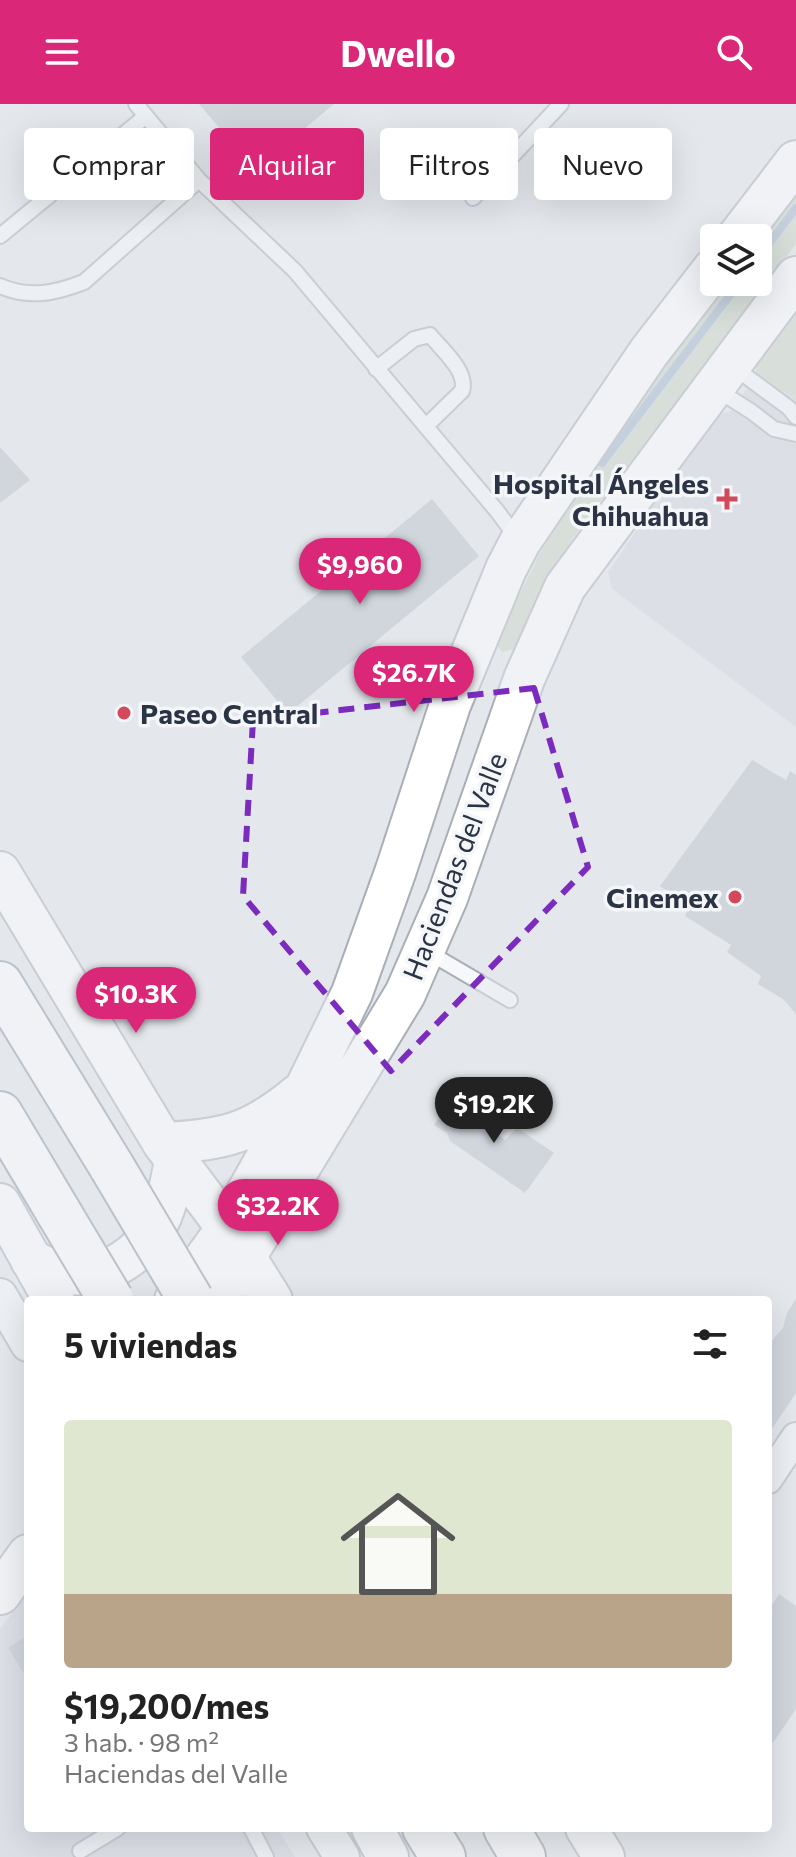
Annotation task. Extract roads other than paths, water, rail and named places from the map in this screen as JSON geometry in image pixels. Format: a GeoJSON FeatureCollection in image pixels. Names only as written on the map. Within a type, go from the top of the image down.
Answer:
{"type":"FeatureCollection","features":[{"type":"Feature","properties":{"kind":"highway"},"geometry":{"type":"LineString","coordinates":[[0,984],[189,1296]]}},
{"type":"Feature","properties":{"kind":"highway"},"geometry":{"type":"LineString","coordinates":[[0,1114],[109,1296]]}},
{"type":"Feature","properties":{"kind":"highway"},"geometry":{"type":"LineString","coordinates":[[427,1832],[443,1857]]}},
{"type":"Feature","properties":{"kind":"highway"},"geometry":{"type":"LineString","coordinates":[[508,1832],[523,1857]]}},
{"type":"Feature","properties":{"kind":"main road"},"geometry":{"type":"LineString","coordinates":[[748,224],[796,161]]}},
{"type":"Feature","properties":{"kind":"main road","name":"Haciendas del Valle"},"geometry":{"type":"LineString","coordinates":[[220,1296],[237,1243],[296,1142],[405,994],[447,898],[524,679],[565,587],[796,277]]}},
{"type":"Feature","properties":{"kind":"main road","name":"Haciendas del Valle"},"geometry":{"type":"LineString","coordinates":[[296,1142],[305,1089],[352,993],[450,705],[506,569],[520,542],[649,352],[700,286]]}},
{"type":"Feature","properties":{"kind":"main road"},"geometry":{"type":"LineString","coordinates":[[0,872],[170,1150],[237,1243],[270,1296]]}},
{"type":"Feature","properties":{"kind":"main road"},"geometry":{"type":"LineString","coordinates":[[170,1150],[211,1141],[251,1127],[278,1112],[305,1089]]}},
{"type":"Feature","properties":{"kind":"main road"},"geometry":{"type":"LineString","coordinates":[[31,1260],[59,1272],[83,1275],[127,1261],[148,1239],[165,1208],[170,1150]]}},
{"type":"Feature","properties":{"kind":"main road"},"geometry":{"type":"LineString","coordinates":[[0,1204],[52,1296]]}},
{"type":"Feature","properties":{"kind":"main road","name":"Haciendas del Valle"},"geometry":{"type":"LineString","coordinates":[[179,1296],[237,1243]]}},
{"type":"Feature","properties":{"kind":"main road"},"geometry":{"type":"LineString","coordinates":[[0,1594],[24,1561]]}},
{"type":"Feature","properties":{"kind":"main road"},"geometry":{"type":"LineString","coordinates":[[374,1832],[388,1857]]}},
{"type":"Feature","properties":{"kind":"main road"},"geometry":{"type":"LineString","coordinates":[[588,1832],[604,1857]]}},
{"type":"Feature","properties":{"kind":"street"},"geometry":{"type":"LineString","coordinates":[[0,1296],[24,1337]]}},
{"type":"Feature","properties":{"kind":"street"},"geometry":{"type":"LineString","coordinates":[[772,1473],[796,1437]]}},
{"type":"Feature","properties":{"kind":"street"},"geometry":{"type":"LineString","coordinates":[[326,1832],[342,1857]]}},
{"type":"Feature","properties":{"kind":"lane"},"geometry":{"type":"LineString","coordinates":[[136,104],[199,180],[273,248],[426,426],[520,542]]}},
{"type":"Feature","properties":{"kind":"lane"},"geometry":{"type":"LineString","coordinates":[[518,150],[561,104]]}},
{"type":"Feature","properties":{"kind":"lane"},"geometry":{"type":"LineString","coordinates":[[0,236],[146,116]]}},
{"type":"Feature","properties":{"kind":"lane"},"geometry":{"type":"LineString","coordinates":[[0,286],[29,295],[64,290],[84,282],[199,180]]}},
{"type":"Feature","properties":{"kind":"lane"},"geometry":{"type":"LineString","coordinates":[[376,369],[414,339],[430,335],[462,374],[465,383],[462,391],[426,426]]}},
{"type":"Feature","properties":{"kind":"lane"},"geometry":{"type":"LineString","coordinates":[[721,375],[789,408],[796,417]]}},
{"type":"Feature","properties":{"kind":"lane"},"geometry":{"type":"LineString","coordinates":[[721,375],[752,412],[774,429],[796,434]]}},
{"type":"Feature","properties":{"kind":"lane"},"geometry":{"type":"LineString","coordinates":[[425,950],[510,1000]]}},
{"type":"Feature","properties":{"kind":"lane"},"geometry":{"type":"LineString","coordinates":[[80,1851],[111,1832]]}},
{"type":"Feature","properties":{"kind":"lane"},"geometry":{"type":"LineString","coordinates":[[253,1832],[266,1857]]}},
{"type":"Feature","properties":{"kind":"waterway"},"geometry":{"type":"LineString","coordinates":[[772,240],[796,208]]}},
{"type":"Feature","properties":{"kind":"waterway"},"geometry":{"type":"LineString","coordinates":[[602,463],[729,296]]}},
{"type":"Feature","properties":{"kind":"place","name":"Hospital Ángeles Chihuahua"},"geometry":{"type":"Point","coordinates":[727,499]}},
{"type":"Feature","properties":{"kind":"place","name":"Paseo Central"},"geometry":{"type":"Point","coordinates":[124,713]}},
{"type":"Feature","properties":{"kind":"place","name":"Cinemex"},"geometry":{"type":"Point","coordinates":[735,897]}}]}
